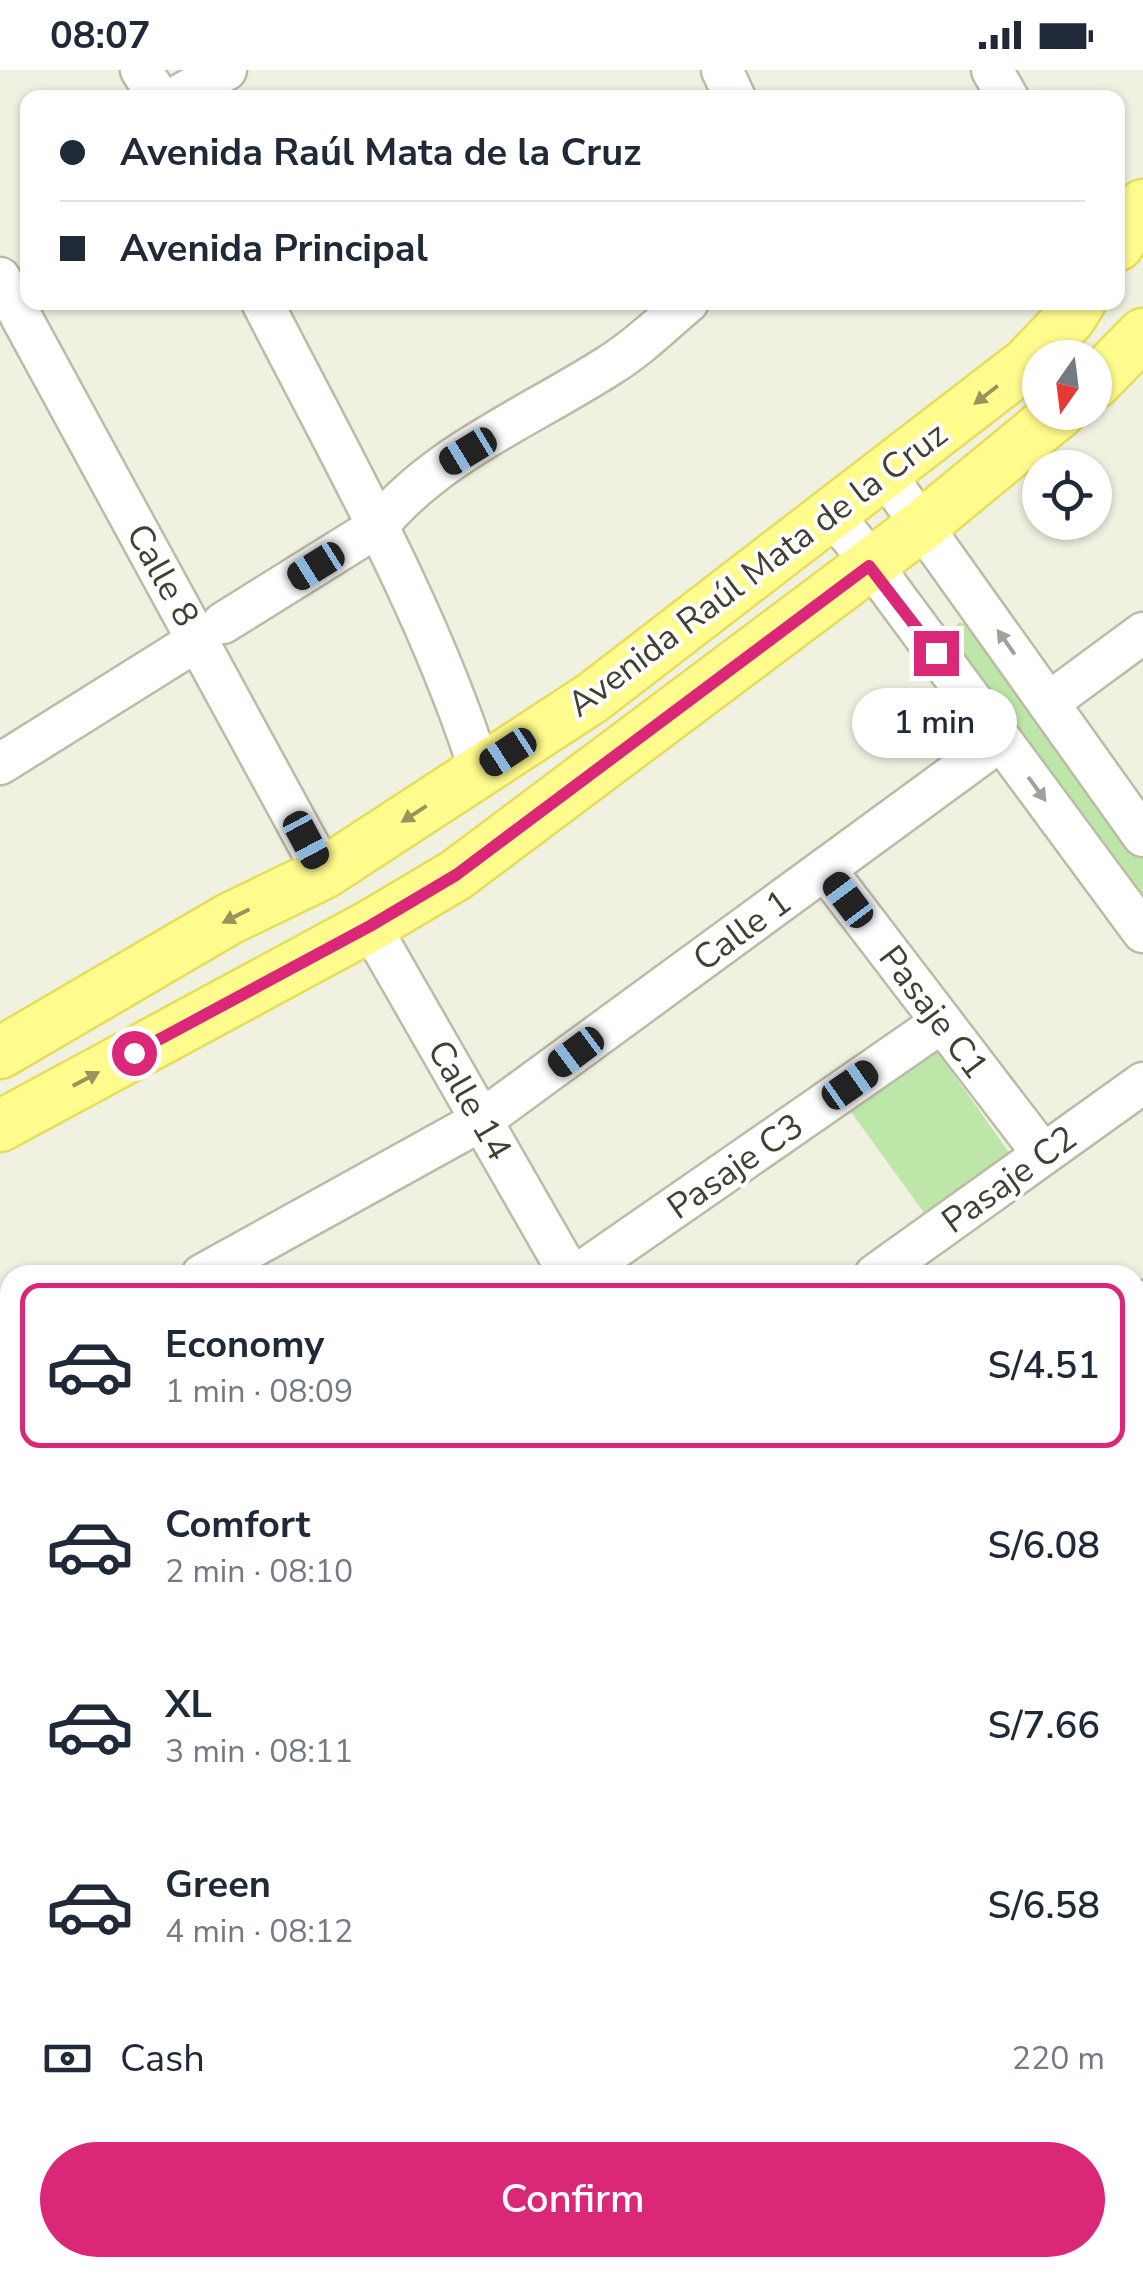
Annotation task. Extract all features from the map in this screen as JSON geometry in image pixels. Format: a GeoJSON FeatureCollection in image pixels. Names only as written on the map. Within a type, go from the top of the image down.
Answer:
{"type":"FeatureCollection","features":[{"type":"Feature","properties":{"kind":"main road"},"geometry":{"type":"LineString","coordinates":[[1125,234],[1143,205]]}},
{"type":"Feature","properties":{"kind":"main road","name":"Avenida Raúl Mata de la Cruz"},"geometry":{"type":"LineString","coordinates":[[0,1053],[229,920],[324,873],[592,698],[1026,363],[1075,310]]}},
{"type":"Feature","properties":{"kind":"main road"},"geometry":{"type":"LineString","coordinates":[[1112,366],[1143,334]]}},
{"type":"Feature","properties":{"kind":"main road","name":"Avenida Raúl Mata de la Cruz"},"geometry":{"type":"LineString","coordinates":[[0,1126],[370,926],[456,875],[924,524],[1038,430]]}},
{"type":"Feature","properties":{"kind":"street"},"geometry":{"type":"LineString","coordinates":[[189,90],[226,70]]}},
{"type":"Feature","properties":{"kind":"street","name":"Calle 8"},"geometry":{"type":"LineString","coordinates":[[0,278],[211,632],[324,873]]}},
{"type":"Feature","properties":{"kind":"street"},"geometry":{"type":"LineString","coordinates":[[266,310],[377,528],[458,699],[480,770]]}},
{"type":"Feature","properties":{"kind":"street"},"geometry":{"type":"LineString","coordinates":[[0,762],[377,528],[395,506],[438,468],[614,363],[678,310]]}},
{"type":"Feature","properties":{"kind":"street"},"geometry":{"type":"LineString","coordinates":[[885,474],[1143,836]]}},
{"type":"Feature","properties":{"kind":"street"},"geometry":{"type":"LineString","coordinates":[[831,516],[1143,932]]}},
{"type":"Feature","properties":{"kind":"street"},"geometry":{"type":"LineString","coordinates":[[1048,703],[1143,633]]}},
{"type":"Feature","properties":{"kind":"street","name":"Calle 1"},"geometry":{"type":"LineString","coordinates":[[220,1265],[482,1120],[1002,740]]}},
{"type":"Feature","properties":{"kind":"street","name":"Pasaje C1"},"geometry":{"type":"LineString","coordinates":[[825,869],[1043,1154]]}},
{"type":"Feature","properties":{"kind":"street","name":"Calle 14"},"geometry":{"type":"LineString","coordinates":[[370,926],[568,1265]]}},
{"type":"Feature","properties":{"kind":"street","name":"Pasaje C3"},"geometry":{"type":"LineString","coordinates":[[589,1265],[942,1022]]}},
{"type":"Feature","properties":{"kind":"street","name":"Pasaje C2"},"geometry":{"type":"LineString","coordinates":[[888,1265],[1143,1083]]}},
{"type":"Feature","properties":{"kind":"green space"},"geometry":{"type":"Polygon","coordinates":[[[960,622],[978,631],[1143,857],[1143,909],[947,634],[960,622]]]}},
{"type":"Feature","properties":{"kind":"green space"},"geometry":{"type":"Polygon","coordinates":[[[935,1048],[1013,1158],[930,1221],[846,1105],[935,1048]]]}},
{"type":"Feature","properties":{"kind":"route"},"geometry":{"type":"LineString","coordinates":[[134,1053],[370,926],[456,875],[869,566],[936,653]]}}]}
